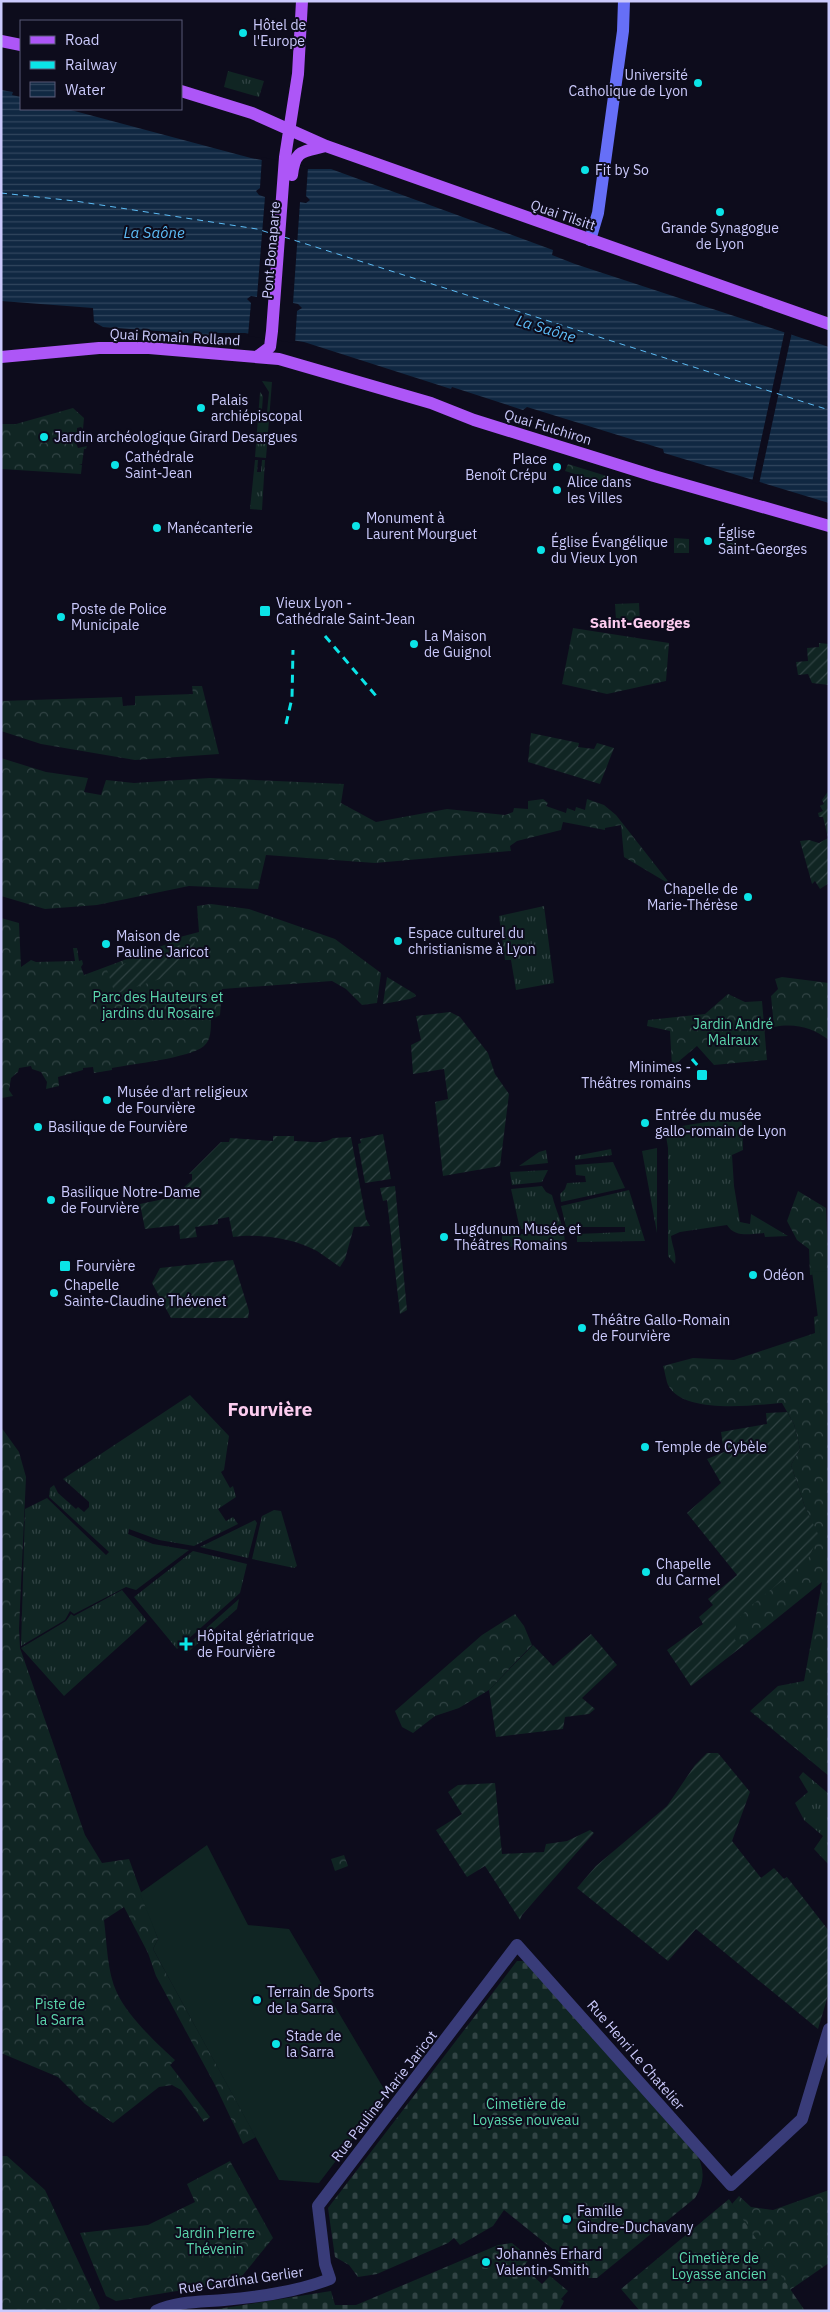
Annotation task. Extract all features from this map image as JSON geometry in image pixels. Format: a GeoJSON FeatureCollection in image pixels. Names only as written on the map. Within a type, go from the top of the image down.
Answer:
{"type":"FeatureCollection","features":[{"type":"Feature","properties":{"kind":"main road","name":"Pont Bonaparte"},"geometry":{"type":"LineString","coordinates":[[279,359],[274,342],[289,159],[289,130],[298,74],[302,1]]}},
{"type":"Feature","properties":{"kind":"main road"},"geometry":{"type":"LineString","coordinates":[[590,240],[597,222],[623,31],[624,1]]}},
{"type":"Feature","properties":{"kind":"main road"},"geometry":{"type":"LineString","coordinates":[[1,41],[20,45]]}},
{"type":"Feature","properties":{"kind":"main road","name":"Quai Tilsitt"},"geometry":{"type":"LineString","coordinates":[[182,91],[252,113],[326,146],[829,324]]}},
{"type":"Feature","properties":{"kind":"main road"},"geometry":{"type":"LineString","coordinates":[[289,159],[303,152],[326,146]]}},
{"type":"Feature","properties":{"kind":"main road"},"geometry":{"type":"LineString","coordinates":[[258,356],[274,342]]}},
{"type":"Feature","properties":{"kind":"main road","name":"Quai Romain Rolland"},"geometry":{"type":"LineString","coordinates":[[1,357],[115,347],[258,356]]}},
{"type":"Feature","properties":{"kind":"main road","name":"Quai Fulchiron"},"geometry":{"type":"LineString","coordinates":[[258,356],[279,359],[432,403],[474,420],[654,476],[829,526]]}},
{"type":"Feature","properties":{"kind":"street","name":"Rue Henri Le Chatelier"},"geometry":{"type":"LineString","coordinates":[[517,1945],[731,2185],[802,2119],[829,2029]]}},
{"type":"Feature","properties":{"kind":"street","name":"Rue Pauline-Marie Jaricot"},"geometry":{"type":"LineString","coordinates":[[330,2279],[325,2264],[318,2206],[517,1945]]}},
{"type":"Feature","properties":{"kind":"street","name":"Rue Cardinal Gerlier"},"geometry":{"type":"LineString","coordinates":[[156,2311],[170,2305],[233,2299],[307,2288],[330,2279]]}},
{"type":"Feature","properties":{"kind":"green space"},"geometry":{"type":"Polygon","coordinates":[[[228,71],[264,81],[259,97],[224,87],[228,71]]]}},
{"type":"Feature","properties":{"kind":"green space"},"geometry":{"type":"Polygon","coordinates":[[[262,381],[272,382],[266,458],[255,457],[260,392],[263,396],[261,422],[266,422],[269,392],[262,381]]]}},
{"type":"Feature","properties":{"kind":"green space","name":"Jardin archéologique Girard Desargues"},"geometry":{"type":"Polygon","coordinates":[[[73,408],[84,418],[83,429],[81,427],[77,428],[76,443],[78,448],[87,446],[84,449],[82,464],[79,464],[82,465],[81,474],[1,469],[1,424],[16,424],[73,408]]]}},
{"type":"Feature","properties":{"kind":"green space"},"geometry":{"type":"Polygon","coordinates":[[[255,460],[258,460],[257,472],[261,472],[262,460],[265,460],[262,510],[250,509],[255,460]]]}},
{"type":"Feature","properties":{"kind":"green space"},"geometry":{"type":"Polygon","coordinates":[[[568,464],[613,478],[611,485],[565,471],[568,464]]]}},
{"type":"Feature","properties":{"kind":"green space"},"geometry":{"type":"Polygon","coordinates":[[[723,536],[736,536],[736,555],[724,555],[723,536]]]}},
{"type":"Feature","properties":{"kind":"green space"},"geometry":{"type":"Polygon","coordinates":[[[674,538],[689,539],[689,553],[674,553],[674,538]]]}},
{"type":"Feature","properties":{"kind":"green space"},"geometry":{"type":"Polygon","coordinates":[[[639,603],[640,623],[616,620],[615,604],[639,603]]]}},
{"type":"Feature","properties":{"kind":"green space"},"geometry":{"type":"Polygon","coordinates":[[[573,628],[669,643],[666,681],[607,694],[562,684],[573,628]]]}},
{"type":"Feature","properties":{"kind":"green space"},"geometry":{"type":"Polygon","coordinates":[[[819,643],[829,644],[829,685],[812,683],[808,674],[798,675],[796,662],[808,661],[807,648],[819,647],[819,643]]]}},
{"type":"Feature","properties":{"kind":"green space"},"geometry":{"type":"Polygon","coordinates":[[[192,686],[202,686],[219,754],[135,760],[41,744],[1,731],[1,701],[122,697],[123,706],[135,705],[135,696],[193,694],[192,686]]]}},
{"type":"Feature","properties":{"kind":"green space"},"geometry":{"type":"Polygon","coordinates":[[[531,733],[579,743],[578,747],[594,749],[597,743],[614,748],[600,784],[528,762],[531,733]]]}},
{"type":"Feature","properties":{"kind":"green space"},"geometry":{"type":"Polygon","coordinates":[[[1,758],[46,772],[88,778],[84,792],[101,795],[106,780],[134,783],[210,778],[344,784],[341,803],[376,822],[447,809],[505,815],[513,812],[514,808],[528,809],[528,801],[543,799],[548,803],[546,806],[566,813],[567,808],[575,811],[576,807],[585,810],[587,799],[604,805],[616,815],[671,885],[624,857],[621,825],[605,828],[605,830],[563,822],[561,830],[517,841],[510,846],[511,851],[375,863],[266,855],[258,889],[189,886],[97,905],[45,909],[1,896],[1,758]]]}},
{"type":"Feature","properties":{"kind":"green space"},"geometry":{"type":"Polygon","coordinates":[[[829,790],[829,883],[820,889],[815,881],[812,884],[800,841],[809,840],[819,843],[828,838],[823,817],[819,817],[818,813],[823,811],[820,806],[824,804],[822,800],[829,790]]]}},
{"type":"Feature","properties":{"kind":"green space","name":"Parc des Hauteurs et jardins du Rosaire"},"geometry":{"type":"Polygon","coordinates":[[[211,904],[249,909],[335,939],[381,973],[377,1003],[362,1005],[346,989],[332,981],[222,989],[220,1015],[211,1020],[211,1031],[208,1041],[197,1050],[174,1057],[94,1073],[93,1067],[83,1068],[83,1070],[58,1077],[59,1086],[46,1089],[47,1082],[41,1072],[32,1069],[31,1066],[19,1068],[18,1072],[11,1078],[9,1090],[13,1096],[2,1098],[1,918],[19,923],[21,967],[31,960],[36,962],[75,961],[73,948],[77,948],[79,961],[82,960],[83,964],[81,967],[84,975],[175,941],[176,938],[199,932],[197,906],[211,904]]]}},
{"type":"Feature","properties":{"kind":"green space"},"geometry":{"type":"Polygon","coordinates":[[[544,906],[554,983],[516,990],[511,960],[505,960],[499,916],[544,906]]]}},
{"type":"Feature","properties":{"kind":"green space"},"geometry":{"type":"Polygon","coordinates":[[[195,941],[194,945],[160,979],[115,994],[107,970],[176,945],[183,946],[195,941]]]}},
{"type":"Feature","properties":{"kind":"green space"},"geometry":{"type":"Polygon","coordinates":[[[387,977],[416,996],[410,999],[383,1004],[387,977]]]}},
{"type":"Feature","properties":{"kind":"green space"},"geometry":{"type":"Polygon","coordinates":[[[782,977],[829,983],[829,1040],[803,1027],[774,1027],[771,996],[778,989],[775,979],[782,977]]]}},
{"type":"Feature","properties":{"kind":"green space","name":"Jardin André Malraux"},"geometry":{"type":"Polygon","coordinates":[[[728,994],[745,1002],[762,1001],[767,1060],[714,1065],[697,1046],[672,1067],[670,1031],[647,1026],[648,1020],[705,1014],[728,994]]]}},
{"type":"Feature","properties":{"kind":"green space"},"geometry":{"type":"Polygon","coordinates":[[[450,1012],[460,1017],[488,1053],[495,1074],[509,1094],[500,1166],[443,1176],[435,1102],[448,1099],[444,1069],[413,1074],[411,1045],[421,1040],[416,1016],[450,1012]]]}},
{"type":"Feature","properties":{"kind":"green space"},"geometry":{"type":"Polygon","coordinates":[[[742,1116],[743,1150],[732,1155],[734,1186],[740,1222],[750,1224],[751,1214],[788,1236],[765,1237],[764,1233],[739,1234],[727,1225],[680,1232],[671,1236],[675,1253],[675,1264],[668,1256],[668,1148],[666,1136],[682,1133],[682,1126],[742,1116]]]}},
{"type":"Feature","properties":{"kind":"green space"},"geometry":{"type":"Polygon","coordinates":[[[383,1134],[391,1179],[365,1183],[358,1144],[361,1143],[360,1139],[383,1134]]]}},
{"type":"Feature","properties":{"kind":"green space"},"geometry":{"type":"Polygon","coordinates":[[[273,1136],[294,1136],[294,1141],[315,1142],[351,1137],[366,1219],[370,1226],[354,1227],[345,1259],[340,1267],[317,1251],[298,1243],[264,1236],[233,1237],[229,1217],[218,1219],[218,1224],[195,1227],[197,1237],[180,1239],[179,1225],[145,1229],[140,1204],[173,1197],[192,1180],[192,1174],[189,1174],[221,1142],[229,1142],[230,1138],[273,1141],[273,1136]]]}},
{"type":"Feature","properties":{"kind":"green space"},"geometry":{"type":"Polygon","coordinates":[[[657,1148],[657,1233],[642,1151],[657,1148]]]}},
{"type":"Feature","properties":{"kind":"green space"},"geometry":{"type":"Polygon","coordinates":[[[611,1149],[612,1155],[575,1160],[575,1156],[611,1149]]]}},
{"type":"Feature","properties":{"kind":"green space"},"geometry":{"type":"Polygon","coordinates":[[[546,1150],[548,1163],[519,1166],[539,1152],[546,1150]]]}},
{"type":"Feature","properties":{"kind":"green space"},"geometry":{"type":"Polygon","coordinates":[[[613,1162],[625,1188],[561,1202],[560,1194],[565,1189],[567,1183],[586,1182],[585,1176],[576,1175],[575,1165],[613,1162]]]}},
{"type":"Feature","properties":{"kind":"green space"},"geometry":{"type":"Polygon","coordinates":[[[548,1170],[542,1182],[512,1185],[510,1172],[548,1170]]]}},
{"type":"Feature","properties":{"kind":"green space"},"geometry":{"type":"Polygon","coordinates":[[[395,1186],[407,1310],[400,1314],[387,1200],[383,1201],[380,1188],[395,1186]]]}},
{"type":"Feature","properties":{"kind":"green space"},"geometry":{"type":"Polygon","coordinates":[[[542,1186],[546,1192],[552,1195],[562,1226],[565,1244],[509,1247],[509,1242],[502,1242],[502,1234],[538,1234],[538,1229],[520,1229],[511,1189],[542,1186]]]}},
{"type":"Feature","properties":{"kind":"green space"},"geometry":{"type":"Polygon","coordinates":[[[629,1190],[645,1241],[577,1242],[577,1234],[625,1232],[625,1227],[566,1227],[561,1206],[629,1190]]]}},
{"type":"Feature","properties":{"kind":"green space"},"geometry":{"type":"Polygon","coordinates":[[[798,1191],[826,1208],[829,1273],[810,1275],[809,1249],[797,1240],[787,1221],[798,1191]]]}},
{"type":"Feature","properties":{"kind":"green space"},"geometry":{"type":"Polygon","coordinates":[[[233,1260],[249,1311],[248,1318],[171,1318],[152,1283],[160,1268],[233,1260]]]}},
{"type":"Feature","properties":{"kind":"green space"},"geometry":{"type":"Polygon","coordinates":[[[829,1271],[829,1402],[812,1272],[829,1271]]]}},
{"type":"Feature","properties":{"kind":"green space"},"geometry":{"type":"Polygon","coordinates":[[[825,1313],[829,1317],[829,1776],[750,1711],[778,1686],[804,1681],[822,1582],[744,1645],[735,1641],[735,1621],[818,1536],[805,1507],[791,1465],[800,1449],[794,1424],[782,1403],[720,1406],[688,1401],[676,1394],[668,1385],[663,1366],[693,1358],[734,1360],[815,1333],[814,1317],[825,1313]]]}},
{"type":"Feature","properties":{"kind":"green space"},"geometry":{"type":"Polygon","coordinates":[[[190,1395],[229,1436],[224,1470],[221,1472],[230,1488],[233,1486],[236,1497],[218,1509],[226,1521],[233,1517],[238,1524],[194,1546],[159,1540],[129,1529],[128,1534],[153,1544],[189,1550],[136,1590],[126,1587],[74,1614],[70,1611],[65,1620],[21,1646],[25,1509],[47,1498],[106,1555],[109,1552],[49,1497],[50,1488],[54,1485],[58,1493],[76,1509],[78,1507],[84,1512],[89,1507],[89,1502],[63,1479],[190,1395]]]}},
{"type":"Feature","properties":{"kind":"green space"},"geometry":{"type":"Polygon","coordinates":[[[787,1412],[794,1424],[800,1449],[791,1465],[805,1507],[819,1536],[807,1561],[753,1604],[736,1621],[735,1640],[744,1645],[691,1686],[667,1650],[703,1624],[699,1617],[713,1605],[708,1599],[737,1575],[687,1513],[721,1483],[707,1459],[724,1452],[721,1432],[767,1424],[766,1413],[787,1412]]]}},
{"type":"Feature","properties":{"kind":"green space","name":"Piste de la Sarra"},"geometry":{"type":"Polygon","coordinates":[[[1,1427],[19,1452],[26,1477],[19,1629],[20,1648],[85,1835],[102,1863],[129,1859],[158,1939],[153,1949],[256,2137],[243,2144],[215,2085],[156,1976],[148,1953],[124,1907],[104,1920],[109,1967],[117,1993],[135,2020],[175,2060],[170,2065],[210,2117],[204,2122],[181,2090],[172,2085],[159,2087],[113,2123],[85,2104],[58,2077],[1,2053],[1,1427]]]}},
{"type":"Feature","properties":{"kind":"green space"},"geometry":{"type":"Polygon","coordinates":[[[274,1510],[281,1511],[297,1566],[294,1568],[252,1559],[262,1516],[274,1510]]]}},
{"type":"Feature","properties":{"kind":"green space"},"geometry":{"type":"Polygon","coordinates":[[[255,1520],[257,1523],[248,1558],[200,1547],[255,1520]]]}},
{"type":"Feature","properties":{"kind":"green space"},"geometry":{"type":"Polygon","coordinates":[[[193,1551],[247,1564],[240,1593],[177,1649],[134,1597],[193,1551]]]}},
{"type":"Feature","properties":{"kind":"green space"},"geometry":{"type":"Polygon","coordinates":[[[122,1590],[147,1621],[64,1696],[21,1648],[66,1621],[71,1614],[74,1616],[122,1590]]]}},
{"type":"Feature","properties":{"kind":"green space"},"geometry":{"type":"Polygon","coordinates":[[[239,1599],[237,1609],[187,1653],[183,1649],[239,1599]]]}},
{"type":"Feature","properties":{"kind":"green space"},"geometry":{"type":"Polygon","coordinates":[[[515,1614],[524,1626],[532,1645],[489,1690],[459,1708],[435,1716],[413,1733],[402,1727],[395,1711],[482,1635],[515,1614]]]}},
{"type":"Feature","properties":{"kind":"green space"},"geometry":{"type":"Polygon","coordinates":[[[591,1634],[617,1665],[582,1698],[595,1709],[589,1714],[565,1717],[563,1729],[496,1737],[489,1690],[533,1645],[553,1666],[591,1634]]]}},
{"type":"Feature","properties":{"kind":"green space"},"geometry":{"type":"Polygon","coordinates":[[[707,1753],[718,1753],[750,1792],[732,1841],[761,1878],[774,1868],[784,1879],[787,1877],[829,1931],[829,1992],[818,2029],[696,1929],[668,1961],[577,1888],[596,1866],[667,1806],[695,1765],[707,1753]]]}},
{"type":"Feature","properties":{"kind":"green space"},"geometry":{"type":"Polygon","coordinates":[[[803,1772],[829,1794],[829,1865],[814,1849],[823,1836],[804,1820],[795,1803],[808,1792],[799,1777],[803,1772]]]}},
{"type":"Feature","properties":{"kind":"green space"},"geometry":{"type":"Polygon","coordinates":[[[495,1783],[502,1854],[544,1852],[546,1844],[567,1841],[590,1830],[594,1833],[522,1915],[520,1920],[485,1866],[467,1877],[436,1830],[462,1814],[448,1792],[458,1785],[495,1783]]]}},
{"type":"Feature","properties":{"kind":"green space","name":"Terrain de Sports de la Sarra"},"geometry":{"type":"Polygon","coordinates":[[[207,1845],[248,1925],[289,1929],[387,2094],[319,2183],[279,2180],[153,1949],[158,1939],[140,1893],[207,1845]]]}},
{"type":"Feature","properties":{"kind":"green space"},"geometry":{"type":"Polygon","coordinates":[[[344,1855],[348,1866],[335,1871],[331,1859],[344,1855]]]}},
{"type":"Feature","properties":{"kind":"green space","name":"Cimetière de Loyasse nouveau"},"geometry":{"type":"Polygon","coordinates":[[[517,1961],[525,1961],[698,2156],[702,2167],[702,2182],[698,2193],[695,2198],[597,2278],[589,2278],[504,2210],[493,2226],[460,2245],[454,2238],[448,2243],[377,2274],[358,2277],[349,2265],[335,2257],[328,2208],[517,1961]]]}},
{"type":"Feature","properties":{"kind":"green space"},"geometry":{"type":"Polygon","coordinates":[[[1,2156],[7,2156],[45,2190],[100,2308],[97,2311],[4,2311],[1,2309],[1,2156]]]}},
{"type":"Feature","properties":{"kind":"green space","name":"Jardin Pierre Thévenin"},"geometry":{"type":"Polygon","coordinates":[[[230,2161],[273,2238],[238,2281],[116,2301],[106,2296],[80,2233],[148,2225],[195,2202],[187,2184],[230,2161]]]}},
{"type":"Feature","properties":{"kind":"green space"},"geometry":{"type":"Polygon","coordinates":[[[829,2190],[829,2263],[790,2290],[732,2204],[739,2196],[751,2207],[773,2210],[829,2190]]]}},
{"type":"Feature","properties":{"kind":"green space","name":"Cimetière de Loyasse ancien"},"geometry":{"type":"Polygon","coordinates":[[[729,2199],[805,2311],[640,2311],[621,2289],[729,2199]]]}},
{"type":"Feature","properties":{"kind":"green space"},"geometry":{"type":"Polygon","coordinates":[[[512,2243],[530,2258],[523,2267],[542,2284],[550,2276],[568,2291],[561,2299],[564,2301],[559,2311],[205,2311],[331,2291],[335,2305],[356,2305],[498,2245],[512,2243]]]}},
{"type":"Feature","properties":{"kind":"water","name":"La Saône"},"geometry":{"type":"Polygon","coordinates":[[[1,90],[13,92],[12,95],[20,97],[20,110],[71,110],[251,158],[308,169],[331,169],[553,250],[552,255],[575,264],[829,347],[829,503],[664,453],[663,449],[527,407],[523,410],[304,342],[245,333],[212,333],[212,335],[103,327],[94,322],[93,308],[1,301],[1,90]]]}},
{"type":"Feature","properties":{"kind":"pier"},"geometry":{"type":"Polygon","coordinates":[[[262,157],[308,167],[306,196],[310,200],[306,203],[300,202],[293,303],[298,304],[302,308],[297,311],[295,343],[248,336],[251,303],[247,299],[251,296],[257,297],[265,197],[259,195],[256,191],[260,188],[262,157]]]}},
{"type":"Feature","properties":{"kind":"pier"},"geometry":{"type":"Polygon","coordinates":[[[785,330],[792,332],[759,484],[752,482],[785,330]]]}},
{"type":"Feature","properties":{"kind":"ferry route"},"geometry":{"type":"LineString","coordinates":[[1,193],[75,201],[257,229],[273,234]]}},
{"type":"Feature","properties":{"kind":"ferry route"},"geometry":{"type":"LineString","coordinates":[[284,237],[829,410]]}},
{"type":"Feature","properties":{"kind":"railway"},"geometry":{"type":"LineString","coordinates":[[325,636],[377,697]]}},
{"type":"Feature","properties":{"kind":"railway"},"geometry":{"type":"LineString","coordinates":[[286,724],[292,698],[293,650]]}},
{"type":"Feature","properties":{"kind":"railway"},"geometry":{"type":"LineString","coordinates":[[692,1059],[709,1079]]}},
{"type":"Feature","properties":{"kind":"place","name":"Hôtel de l'Europe"},"geometry":{"type":"Point","coordinates":[243,33]}},
{"type":"Feature","properties":{"kind":"place","name":"Université Catholique de Lyon"},"geometry":{"type":"Point","coordinates":[698,83]}},
{"type":"Feature","properties":{"kind":"place","name":"Fit by So"},"geometry":{"type":"Point","coordinates":[585,170]}},
{"type":"Feature","properties":{"kind":"place","name":"Grande Synagogue de Lyon"},"geometry":{"type":"Point","coordinates":[720,212]}},
{"type":"Feature","properties":{"kind":"place","name":"Palais archiépiscopal"},"geometry":{"type":"Point","coordinates":[201,408]}},
{"type":"Feature","properties":{"kind":"place","name":"Jardin archéologique Girard Desargues"},"geometry":{"type":"Point","coordinates":[44,437]}},
{"type":"Feature","properties":{"kind":"place","name":"Cathédrale Saint-Jean"},"geometry":{"type":"Point","coordinates":[115,465]}},
{"type":"Feature","properties":{"kind":"place","name":"Place Benoît Crépu"},"geometry":{"type":"Point","coordinates":[557,467]}},
{"type":"Feature","properties":{"kind":"place","name":"Alice dans les Villes"},"geometry":{"type":"Point","coordinates":[557,490]}},
{"type":"Feature","properties":{"kind":"place","name":"Monument à Laurent Mourguet"},"geometry":{"type":"Point","coordinates":[356,526]}},
{"type":"Feature","properties":{"kind":"place","name":"Manécanterie"},"geometry":{"type":"Point","coordinates":[157,528]}},
{"type":"Feature","properties":{"kind":"place","name":"Église Saint-Georges"},"geometry":{"type":"Point","coordinates":[708,541]}},
{"type":"Feature","properties":{"kind":"place","name":"Église Évangélique du Vieux Lyon"},"geometry":{"type":"Point","coordinates":[541,550]}},
{"type":"Feature","properties":{"kind":"place","name":"Vieux Lyon - Cathédrale Saint-Jean"},"geometry":{"type":"Point","coordinates":[265,611]}},
{"type":"Feature","properties":{"kind":"place","name":"Poste de Police Municipale"},"geometry":{"type":"Point","coordinates":[61,617]}},
{"type":"Feature","properties":{"kind":"place","name":"La Maison de Guignol"},"geometry":{"type":"Point","coordinates":[414,644]}},
{"type":"Feature","properties":{"kind":"place","name":"Chapelle de Marie-Thérèse"},"geometry":{"type":"Point","coordinates":[748,897]}},
{"type":"Feature","properties":{"kind":"place","name":"Espace culturel du christianisme à Lyon"},"geometry":{"type":"Point","coordinates":[398,941]}},
{"type":"Feature","properties":{"kind":"place","name":"Maison de Pauline Jaricot"},"geometry":{"type":"Point","coordinates":[106,944]}},
{"type":"Feature","properties":{"kind":"place","name":"Minimes - Théâtres romains"},"geometry":{"type":"Point","coordinates":[702,1075]}},
{"type":"Feature","properties":{"kind":"place","name":"Musée d'art religieux de Fourvière"},"geometry":{"type":"Point","coordinates":[107,1100]}},
{"type":"Feature","properties":{"kind":"place","name":"Entrée du musée gallo-romain de Lyon"},"geometry":{"type":"Point","coordinates":[645,1123]}},
{"type":"Feature","properties":{"kind":"place","name":"Basilique de Fourvière"},"geometry":{"type":"Point","coordinates":[38,1127]}},
{"type":"Feature","properties":{"kind":"place","name":"Basilique Notre-Dame de Fourvière"},"geometry":{"type":"Point","coordinates":[51,1200]}},
{"type":"Feature","properties":{"kind":"place","name":"Lugdunum Musée et Théâtres Romains"},"geometry":{"type":"Point","coordinates":[444,1237]}},
{"type":"Feature","properties":{"kind":"place","name":"Fourvière"},"geometry":{"type":"Point","coordinates":[65,1266]}},
{"type":"Feature","properties":{"kind":"place","name":"Odéon"},"geometry":{"type":"Point","coordinates":[753,1275]}},
{"type":"Feature","properties":{"kind":"place","name":"Chapelle Sainte-Claudine Thévenet"},"geometry":{"type":"Point","coordinates":[54,1293]}},
{"type":"Feature","properties":{"kind":"place","name":"Théâtre Gallo-Romain de Fourvière"},"geometry":{"type":"Point","coordinates":[582,1328]}},
{"type":"Feature","properties":{"kind":"place","name":"Temple de Cybèle"},"geometry":{"type":"Point","coordinates":[645,1447]}},
{"type":"Feature","properties":{"kind":"place","name":"Chapelle du Carmel"},"geometry":{"type":"Point","coordinates":[646,1572]}},
{"type":"Feature","properties":{"kind":"place","name":"Hôpital gériatrique de Fourvière"},"geometry":{"type":"Point","coordinates":[186,1644]}},
{"type":"Feature","properties":{"kind":"place","name":"Terrain de Sports de la Sarra"},"geometry":{"type":"Point","coordinates":[257,2000]}},
{"type":"Feature","properties":{"kind":"place","name":"Stade de la Sarra"},"geometry":{"type":"Point","coordinates":[276,2044]}},
{"type":"Feature","properties":{"kind":"place","name":"Famille Gindre-Duchavany"},"geometry":{"type":"Point","coordinates":[567,2219]}},
{"type":"Feature","properties":{"kind":"place","name":"Johannès Erhard Valentin-Smith"},"geometry":{"type":"Point","coordinates":[486,2262]}},
{"type":"Feature","properties":{"kind":"district","name":"Saint-Georges"},"geometry":{"type":"Point","coordinates":[640,623]}},
{"type":"Feature","properties":{"kind":"district","name":"Fourvière"},"geometry":{"type":"Point","coordinates":[270,1409]}}]}
